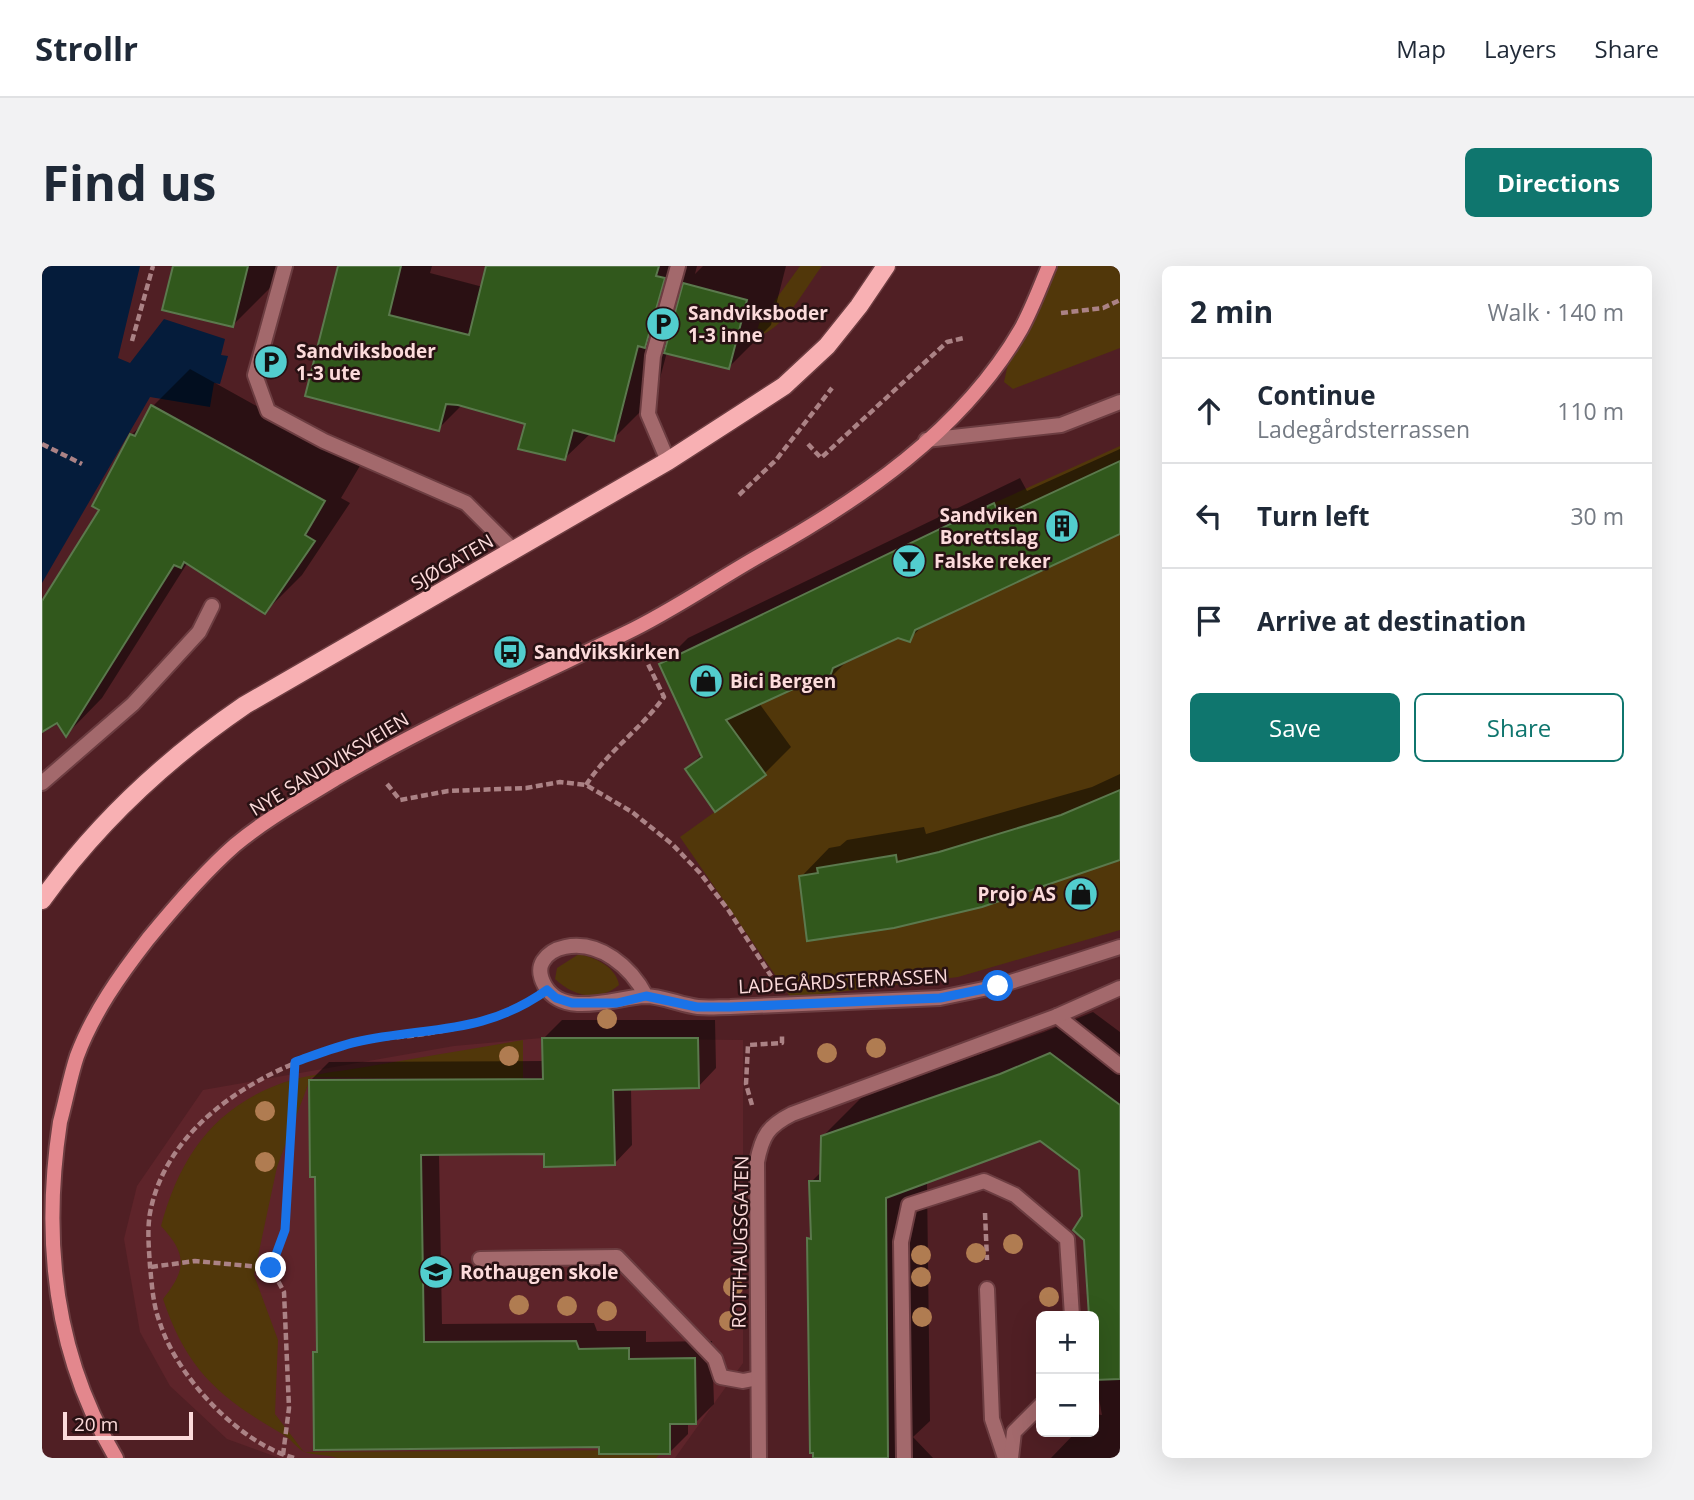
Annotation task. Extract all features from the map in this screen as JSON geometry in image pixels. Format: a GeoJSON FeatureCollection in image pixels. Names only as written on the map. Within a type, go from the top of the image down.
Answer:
{"type":"FeatureCollection","features":[{"type":"Feature","properties":{"kind":"main road","name":"SJØGATEN"},"geometry":{"type":"LineString","coordinates":[[42,900],[86,841],[156,772],[196,738],[245,705],[668,461],[784,386],[827,346],[886,266]]}},
{"type":"Feature","properties":{"kind":"main road","name":"NYE SANDVIKSVEIEN"},"geometry":{"type":"LineString","coordinates":[[116,1458],[96,1424],[72,1372],[55,1311],[47,1267],[50,1160],[77,1056],[100,1009],[137,953],[180,900],[235,845],[278,813],[372,758],[502,690],[631,630],[811,527],[874,487],[977,391],[1021,328],[1049,266]]}},
{"type":"Feature","properties":{"kind":"street"},"geometry":{"type":"LineString","coordinates":[[285,266],[255,375],[268,411],[324,441],[466,503],[514,551]]}},
{"type":"Feature","properties":{"kind":"street"},"geometry":{"type":"LineString","coordinates":[[668,461],[648,414],[653,356],[678,266]]}},
{"type":"Feature","properties":{"kind":"street"},"geometry":{"type":"LineString","coordinates":[[926,440],[1061,425],[1120,402]]}},
{"type":"Feature","properties":{"kind":"street"},"geometry":{"type":"LineString","coordinates":[[42,783],[133,704],[199,632],[212,606]]}},
{"type":"Feature","properties":{"kind":"street"},"geometry":{"type":"LineString","coordinates":[[547,990],[541,978],[541,963],[551,952],[566,947],[583,947],[616,959],[639,982],[646,996]]}},
{"type":"Feature","properties":{"kind":"street","name":"LADEGÅRDSTERRASSEN"},"geometry":{"type":"LineString","coordinates":[[547,990],[556,998],[572,1003],[617,1003],[646,996],[697,1007],[940,998],[998,986],[1120,947]]}},
{"type":"Feature","properties":{"kind":"street","name":"ROTTHAUGSGATEN"},"geometry":{"type":"LineString","coordinates":[[759,1458],[758,1162],[762,1136],[773,1123],[792,1114],[1057,1016],[1120,988]]}},
{"type":"Feature","properties":{"kind":"street"},"geometry":{"type":"LineString","coordinates":[[1057,1016],[1120,1066]]}},
{"type":"Feature","properties":{"kind":"street"},"geometry":{"type":"LineString","coordinates":[[904,1458],[901,1241],[909,1205],[985,1181],[1015,1195],[1067,1239],[1072,1311]]}},
{"type":"Feature","properties":{"kind":"street"},"geometry":{"type":"LineString","coordinates":[[480,1259],[617,1258],[715,1359],[720,1377],[743,1381],[758,1378]]}},
{"type":"Feature","properties":{"kind":"street"},"geometry":{"type":"LineString","coordinates":[[987,1289],[992,1419],[1005,1458]]}},
{"type":"Feature","properties":{"kind":"street"},"geometry":{"type":"LineString","coordinates":[[1010,1458],[1014,1432],[1036,1410]]}},
{"type":"Feature","properties":{"kind":"path"},"geometry":{"type":"LineString","coordinates":[[132,341],[153,266]]}},
{"type":"Feature","properties":{"kind":"path"},"geometry":{"type":"LineString","coordinates":[[1029,311],[1056,314],[1103,308],[1120,300]]}},
{"type":"Feature","properties":{"kind":"path"},"geometry":{"type":"LineString","coordinates":[[808,444],[821,458],[947,342],[964,338]]}},
{"type":"Feature","properties":{"kind":"path"},"geometry":{"type":"LineString","coordinates":[[42,444],[82,464]]}},
{"type":"Feature","properties":{"kind":"path"},"geometry":{"type":"LineString","coordinates":[[739,495],[776,460]]}},
{"type":"Feature","properties":{"kind":"path"},"geometry":{"type":"LineString","coordinates":[[586,785],[594,772],[650,716],[664,697],[648,664]]}},
{"type":"Feature","properties":{"kind":"path"},"geometry":{"type":"LineString","coordinates":[[387,784],[401,800],[448,791],[526,789],[560,782],[586,785],[632,813],[672,844],[700,873],[750,943]]}},
{"type":"Feature","properties":{"kind":"path"},"geometry":{"type":"LineString","coordinates":[[294,1458],[283,1455],[233,1424],[206,1398],[162,1331],[154,1307],[150,1267],[149,1215],[158,1186],[176,1154],[198,1128],[241,1090],[275,1069],[358,1042],[477,1024],[523,1008],[547,990]]}},
{"type":"Feature","properties":{"kind":"path"},"geometry":{"type":"LineString","coordinates":[[762,1136],[746,1084],[748,1045],[782,1043],[781,1005]]}},
{"type":"Feature","properties":{"kind":"path"},"geometry":{"type":"LineString","coordinates":[[283,1455],[289,1408],[284,1292],[271,1268],[285,1230],[295,1062]]}},
{"type":"Feature","properties":{"kind":"path"},"geometry":{"type":"LineString","coordinates":[[985,1208],[986,1249]]}},
{"type":"Feature","properties":{"kind":"path"},"geometry":{"type":"LineString","coordinates":[[150,1267],[195,1261],[271,1268]]}},
{"type":"Feature","properties":{"kind":"shaded area"},"geometry":{"type":"Polygon","coordinates":[[[800,266],[822,266],[784,318],[766,333],[755,337],[760,321],[800,266]]]}},
{"type":"Feature","properties":{"kind":"shaded area"},"geometry":{"type":"Polygon","coordinates":[[[1053,266],[1120,266],[1120,348],[1013,389],[1004,382],[1009,359],[1053,266]]]}},
{"type":"Feature","properties":{"kind":"shaded area"},"geometry":{"type":"Polygon","coordinates":[[[1120,446],[1120,930],[958,977],[791,998],[680,837],[766,775],[735,733],[720,723],[1028,577],[994,503],[1120,446]]]}},
{"type":"Feature","properties":{"kind":"shaded area"},"geometry":{"type":"Polygon","coordinates":[[[579,954],[610,968],[619,985],[603,994],[586,995],[562,985],[555,979],[557,968],[579,954]]]}},
{"type":"Feature","properties":{"kind":"shaded area","name":"Rothaugen skole"},"geometry":{"type":"Polygon","coordinates":[[[542,1038],[743,1040],[743,1363],[675,1458],[279,1458],[227,1439],[170,1386],[140,1332],[124,1239],[137,1186],[203,1090],[454,1046],[542,1038]]]}},
{"type":"Feature","properties":{"kind":"shaded area"},"geometry":{"type":"Polygon","coordinates":[[[523,1040],[523,1080],[311,1077],[277,1167],[254,1275],[278,1340],[275,1414],[303,1451],[284,1435],[241,1408],[208,1380],[195,1364],[172,1324],[163,1299],[176,1279],[181,1262],[176,1245],[161,1226],[187,1161],[199,1143],[230,1111],[272,1087],[321,1074],[523,1040]]]}},
{"type":"Feature","properties":{"kind":"shaded area"},"geometry":{"type":"Polygon","coordinates":[[[664,1450],[656,1458],[337,1458],[305,1452],[664,1450]]]}},
{"type":"Feature","properties":{"kind":"water"},"geometry":{"type":"Polygon","coordinates":[[[42,266],[140,266],[118,358],[130,363],[164,319],[225,339],[221,355],[228,356],[220,384],[214,383],[210,407],[150,397],[42,583],[42,266]]]}},
{"type":"Feature","properties":{"kind":"building"},"geometry":{"type":"Polygon","coordinates":[[[173,266],[248,266],[233,327],[162,310],[173,266]]]}},
{"type":"Feature","properties":{"kind":"building"},"geometry":{"type":"Polygon","coordinates":[[[338,266],[401,266],[389,315],[469,335],[486,266],[659,266],[656,276],[665,278],[645,348],[638,346],[614,441],[573,430],[565,460],[518,449],[525,424],[458,405],[446,404],[439,431],[305,396],[338,266]]]}},
{"type":"Feature","properties":{"kind":"building"},"geometry":{"type":"Polygon","coordinates":[[[683,283],[747,300],[729,369],[664,353],[683,283]]]}},
{"type":"Feature","properties":{"kind":"building"},"geometry":{"type":"Polygon","coordinates":[[[151,405],[325,501],[305,535],[315,541],[265,614],[184,562],[181,568],[174,565],[66,737],[57,723],[42,732],[42,601],[99,510],[92,506],[130,434],[135,436],[151,405]]]}},
{"type":"Feature","properties":{"kind":"building"},"geometry":{"type":"Polygon","coordinates":[[[1120,461],[1120,534],[915,630],[910,642],[898,638],[833,668],[828,682],[817,678],[726,720],[766,775],[715,812],[685,769],[702,757],[659,664],[994,503],[1000,517],[1120,461]]]}},
{"type":"Feature","properties":{"kind":"building"},"geometry":{"type":"Polygon","coordinates":[[[1120,790],[1120,860],[982,907],[894,928],[807,941],[799,876],[818,873],[817,868],[896,855],[897,862],[939,852],[1061,815],[1120,790]]]}},
{"type":"Feature","properties":{"kind":"building"},"geometry":{"type":"Polygon","coordinates":[[[542,1038],[698,1038],[699,1088],[613,1090],[615,1165],[544,1167],[544,1154],[421,1155],[424,1342],[576,1341],[579,1349],[629,1348],[629,1359],[695,1358],[696,1424],[670,1424],[670,1454],[599,1454],[599,1447],[314,1450],[313,1352],[317,1352],[315,1177],[310,1177],[309,1080],[543,1079],[542,1038]]]}},
{"type":"Feature","properties":{"kind":"building"},"geometry":{"type":"Polygon","coordinates":[[[1050,1053],[1120,1105],[1120,1379],[1099,1380],[1099,1311],[1089,1311],[1084,1240],[1073,1230],[1082,1216],[1079,1170],[1040,1141],[886,1198],[888,1458],[813,1458],[813,1453],[810,1453],[807,1238],[811,1239],[809,1181],[820,1181],[821,1136],[1000,1074],[1050,1053]]]}},
{"type":"Feature","properties":{"kind":"place","name":"Sandviksboder 1-3 inne"},"geometry":{"type":"Point","coordinates":[663,324]}},
{"type":"Feature","properties":{"kind":"place","name":"Sandviksboder 1-3 ute"},"geometry":{"type":"Point","coordinates":[271,362]}},
{"type":"Feature","properties":{"kind":"place","name":"Sandviken Borettslag"},"geometry":{"type":"Point","coordinates":[1062,526]}},
{"type":"Feature","properties":{"kind":"place","name":"Falske reker"},"geometry":{"type":"Point","coordinates":[909,561]}},
{"type":"Feature","properties":{"kind":"place","name":"Sandvikskirken"},"geometry":{"type":"Point","coordinates":[510,652]}},
{"type":"Feature","properties":{"kind":"place","name":"Bici Bergen"},"geometry":{"type":"Point","coordinates":[706,681]}},
{"type":"Feature","properties":{"kind":"place","name":"Projo AS"},"geometry":{"type":"Point","coordinates":[1081,894]}},
{"type":"Feature","properties":{"kind":"place","name":"Rothaugen skole"},"geometry":{"type":"Point","coordinates":[436,1272]}},
{"type":"Feature","properties":{"kind":"route"},"geometry":{"type":"LineString","coordinates":[[271,1268],[285,1230],[295,1062],[358,1042],[419,1035],[477,1024],[523,1008],[547,990],[556,998],[572,1003],[617,1003],[646,996],[697,1007],[730,1007],[940,998],[998,986]]}}]}
